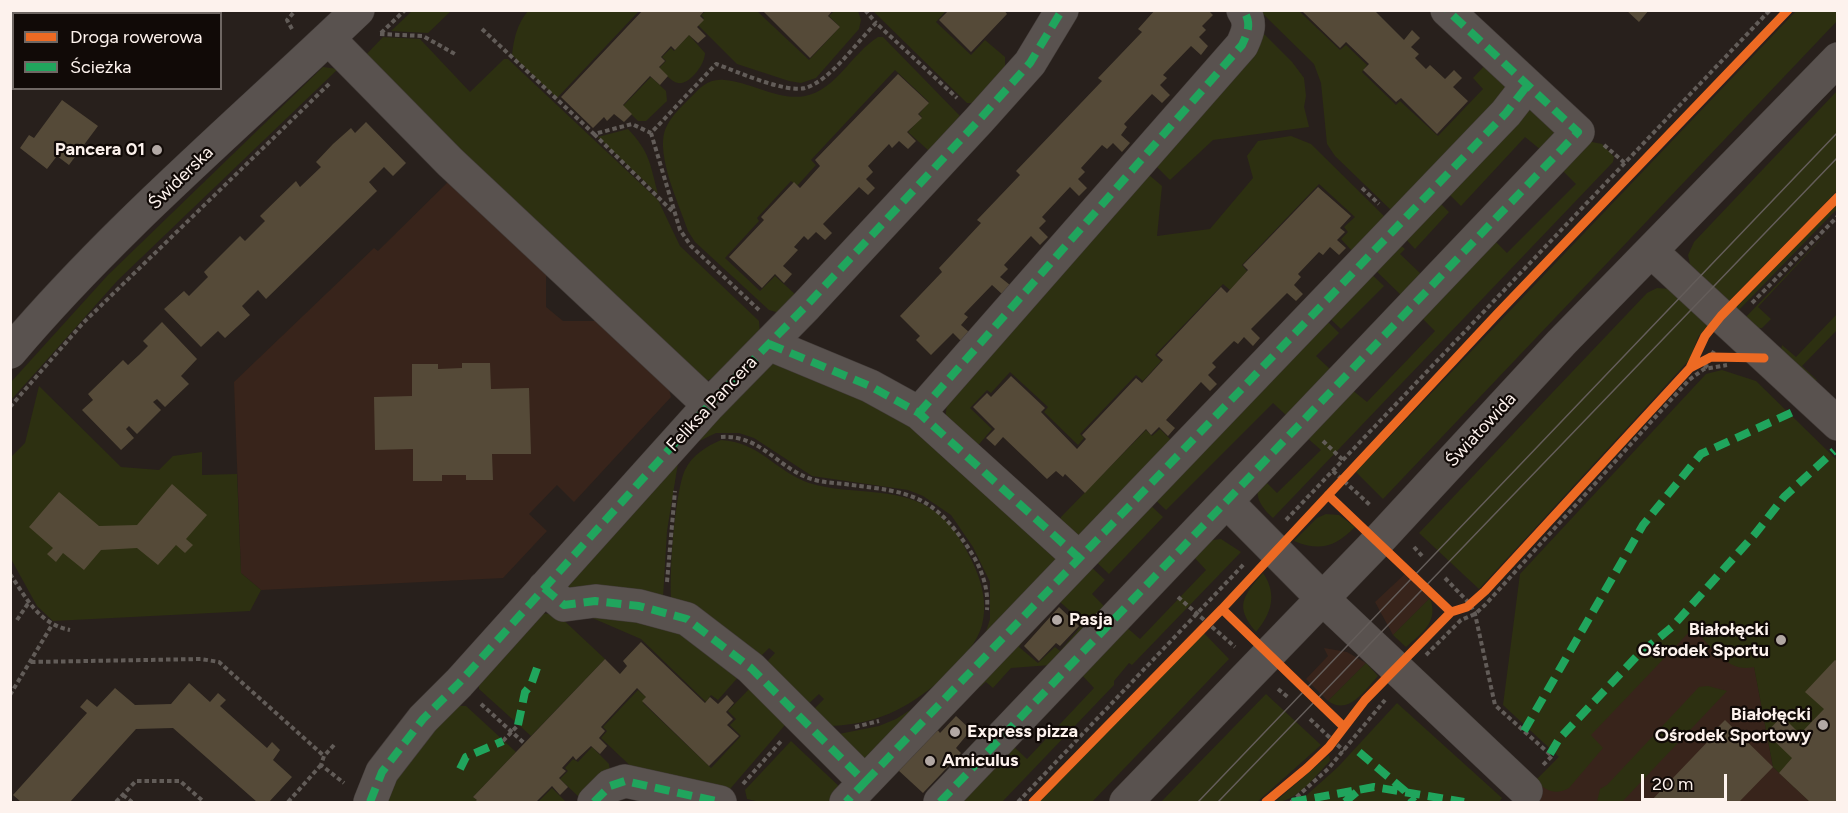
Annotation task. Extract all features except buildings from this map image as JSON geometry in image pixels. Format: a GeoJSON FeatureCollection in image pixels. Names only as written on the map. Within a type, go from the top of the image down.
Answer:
{"type":"FeatureCollection","features":[{"type":"Feature","properties":{"kind":"street","name":"Świderska"},"geometry":{"type":"LineString","coordinates":[[10,352],[66,290],[127,229],[358,10]]}},
{"type":"Feature","properties":{"kind":"street","name":"Feliksa Pancera"},"geometry":{"type":"LineString","coordinates":[[370,802],[382,772],[423,719],[459,683],[709,405],[776,338],[979,120],[1030,63],[1062,10]]}},
{"type":"Feature","properties":{"kind":"street"},"geometry":{"type":"LineString","coordinates":[[919,413],[1242,45],[1249,29],[1248,18],[1243,10]]}},
{"type":"Feature","properties":{"kind":"street"},"geometry":{"type":"LineString","coordinates":[[940,802],[1142,587],[1227,502],[1578,132],[1447,10]]}},
{"type":"Feature","properties":{"kind":"street"},"geometry":{"type":"LineString","coordinates":[[329,39],[450,162],[709,405]]}},
{"type":"Feature","properties":{"kind":"street","name":"Światowida"},"geometry":{"type":"LineString","coordinates":[[1126,802],[1322,598],[1561,343],[1838,59]]}},
{"type":"Feature","properties":{"kind":"street"},"geometry":{"type":"LineString","coordinates":[[544,588],[564,605],[595,601],[639,606],[687,619],[751,668],[809,725],[855,792],[1506,113],[1527,86]]}},
{"type":"Feature","properties":{"kind":"street"},"geometry":{"type":"LineString","coordinates":[[1652,252],[1838,424]]}},
{"type":"Feature","properties":{"kind":"street"},"geometry":{"type":"LineString","coordinates":[[776,338],[919,413],[1078,557]]}},
{"type":"Feature","properties":{"kind":"street"},"geometry":{"type":"LineString","coordinates":[[1227,502],[1322,598],[1523,789]]}},
{"type":"Feature","properties":{"kind":"street"},"geometry":{"type":"LineString","coordinates":[[594,802],[610,786],[625,781],[731,794]]}},
{"type":"Feature","properties":{"kind":"path"},"geometry":{"type":"LineString","coordinates":[[10,407],[83,322],[405,10]]}},
{"type":"Feature","properties":{"kind":"path"},"geometry":{"type":"LineString","coordinates":[[865,10],[979,120]]}},
{"type":"Feature","properties":{"kind":"path"},"geometry":{"type":"LineString","coordinates":[[1278,529],[1770,10]]}},
{"type":"Feature","properties":{"kind":"path"},"geometry":{"type":"LineString","coordinates":[[651,133],[716,64],[780,85],[803,88],[824,79],[876,23]]}},
{"type":"Feature","properties":{"kind":"path"},"geometry":{"type":"LineString","coordinates":[[482,29],[674,213]]}},
{"type":"Feature","properties":{"kind":"path"},"geometry":{"type":"LineString","coordinates":[[380,34],[423,36],[456,54]]}},
{"type":"Feature","properties":{"kind":"path"},"geometry":{"type":"LineString","coordinates":[[594,134],[632,124],[651,133],[680,230],[691,246],[776,338]]}},
{"type":"Feature","properties":{"kind":"path"},"geometry":{"type":"LineString","coordinates":[[1630,175],[1638,166]]}},
{"type":"Feature","properties":{"kind":"path"},"geometry":{"type":"LineString","coordinates":[[1704,369],[1730,325],[1838,216]]}},
{"type":"Feature","properties":{"kind":"path"},"geometry":{"type":"LineString","coordinates":[[1459,609],[1470,604],[1690,368],[1711,357],[1764,358]]}},
{"type":"Feature","properties":{"kind":"path"},"geometry":{"type":"LineString","coordinates":[[1419,662],[1461,620],[1475,614],[1695,375]]}},
{"type":"Feature","properties":{"kind":"path"},"geometry":{"type":"LineString","coordinates":[[711,440],[732,436],[748,439],[814,480],[912,495],[937,509],[949,520],[976,560],[986,583],[987,614]]}},
{"type":"Feature","properties":{"kind":"path"},"geometry":{"type":"LineString","coordinates":[[1334,471],[1376,511]]}},
{"type":"Feature","properties":{"kind":"path"},"geometry":{"type":"LineString","coordinates":[[1336,488],[1351,471]]}},
{"type":"Feature","properties":{"kind":"path"},"geometry":{"type":"LineString","coordinates":[[665,613],[676,486]]}},
{"type":"Feature","properties":{"kind":"path"},"geometry":{"type":"LineString","coordinates":[[1017,802],[1251,557]]}},
{"type":"Feature","properties":{"kind":"path"},"geometry":{"type":"LineString","coordinates":[[10,574],[38,615],[52,625],[70,630]]}},
{"type":"Feature","properties":{"kind":"path"},"geometry":{"type":"LineString","coordinates":[[1444,578],[1470,604],[1475,614],[1495,705],[1552,756],[1523,789]]}},
{"type":"Feature","properties":{"kind":"path"},"geometry":{"type":"LineString","coordinates":[[17,620],[29,602]]}},
{"type":"Feature","properties":{"kind":"path"},"geometry":{"type":"LineString","coordinates":[[1200,630],[1216,614]]}},
{"type":"Feature","properties":{"kind":"path"},"geometry":{"type":"LineString","coordinates":[[10,695],[52,625]]}},
{"type":"Feature","properties":{"kind":"path"},"geometry":{"type":"LineString","coordinates":[[31,662],[201,659],[219,662],[324,756]]}},
{"type":"Feature","properties":{"kind":"path"},"geometry":{"type":"LineString","coordinates":[[459,683],[524,743]]}},
{"type":"Feature","properties":{"kind":"path"},"geometry":{"type":"LineString","coordinates":[[1291,802],[1344,751],[1391,693]]}},
{"type":"Feature","properties":{"kind":"path"},"geometry":{"type":"LineString","coordinates":[[1310,719],[1344,751]]}},
{"type":"Feature","properties":{"kind":"path"},"geometry":{"type":"LineString","coordinates":[[731,794],[809,725],[868,725],[885,720]]}},
{"type":"Feature","properties":{"kind":"path"},"geometry":{"type":"LineString","coordinates":[[503,741],[518,724]]}},
{"type":"Feature","properties":{"kind":"path"},"geometry":{"type":"LineString","coordinates":[[288,802],[321,765],[324,756],[334,745]]}},
{"type":"Feature","properties":{"kind":"path"},"geometry":{"type":"LineString","coordinates":[[321,765],[329,772]]}},
{"type":"Feature","properties":{"kind":"path"},"geometry":{"type":"LineString","coordinates":[[116,802],[136,781],[180,781],[204,802]]}},
{"type":"Feature","properties":{"kind":"path"},"geometry":{"type":"LineString","coordinates":[[123,795],[132,802]]}},
{"type":"Feature","properties":{"kind":"shaded area"},"geometry":{"type":"Polygon","coordinates":[[[451,179],[546,268],[546,307],[563,321],[602,321],[667,382],[671,397],[574,502],[557,485],[529,514],[547,531],[503,578],[261,590],[241,573],[234,382],[374,248],[378,251],[451,179]]]}},
{"type":"Feature","properties":{"kind":"shaded area"},"geometry":{"type":"Polygon","coordinates":[[[1406,573],[1430,598],[1393,635],[1375,602],[1406,573]]]}},
{"type":"Feature","properties":{"kind":"shaded area"},"geometry":{"type":"Polygon","coordinates":[[[1695,613],[1754,666],[1773,767],[1810,802],[1516,802],[1695,613]]]}},
{"type":"Feature","properties":{"kind":"shaded area"},"geometry":{"type":"Polygon","coordinates":[[[1324,648],[1347,652],[1366,663],[1328,701],[1306,679],[1328,656],[1324,648]]]}},
{"type":"Feature","properties":{"kind":"green space"},"geometry":{"type":"Polygon","coordinates":[[[412,11],[451,11],[428,33],[391,31],[412,11]]]}},
{"type":"Feature","properties":{"kind":"green space"},"geometry":{"type":"Polygon","coordinates":[[[528,11],[639,11],[557,98],[512,55],[521,21],[528,11]]]}},
{"type":"Feature","properties":{"kind":"green space"},"geometry":{"type":"Polygon","coordinates":[[[706,11],[757,11],[809,60],[840,27],[829,16],[834,11],[858,11],[861,20],[859,29],[816,78],[801,83],[737,64],[698,25],[704,18],[701,15],[706,11]]]}},
{"type":"Feature","properties":{"kind":"green space"},"geometry":{"type":"Polygon","coordinates":[[[873,11],[946,11],[936,22],[971,55],[985,40],[1005,57],[1005,69],[976,103],[967,103],[873,11]]]}},
{"type":"Feature","properties":{"kind":"green space"},"geometry":{"type":"Polygon","coordinates":[[[1260,11],[1299,11],[1340,50],[1346,45],[1367,65],[1362,72],[1396,105],[1400,101],[1438,136],[1483,89],[1473,78],[1487,63],[1507,83],[1507,100],[1392,211],[1335,156],[1327,144],[1321,83],[1314,64],[1260,11]]]}},
{"type":"Feature","properties":{"kind":"green space"},"geometry":{"type":"Polygon","coordinates":[[[1796,11],[1837,11],[1837,21],[1383,499],[1356,472],[1796,11]]]}},
{"type":"Feature","properties":{"kind":"green space"},"geometry":{"type":"Polygon","coordinates":[[[1263,33],[1292,62],[1304,78],[1306,96],[1304,107],[1309,127],[1213,140],[1170,180],[1150,160],[1263,33]]]}},
{"type":"Feature","properties":{"kind":"green space"},"geometry":{"type":"Polygon","coordinates":[[[689,35],[705,53],[704,58],[700,68],[692,77],[683,83],[678,83],[670,79],[659,68],[666,61],[662,57],[671,48],[674,51],[689,35]]]}},
{"type":"Feature","properties":{"kind":"green space"},"geometry":{"type":"Polygon","coordinates":[[[383,37],[420,39],[470,92],[504,59],[508,59],[658,200],[680,246],[759,321],[760,335],[719,375],[706,381],[362,59],[383,37]]]}},
{"type":"Feature","properties":{"kind":"green space"},"geometry":{"type":"Polygon","coordinates":[[[878,37],[883,37],[960,116],[929,151],[908,132],[922,117],[919,114],[929,102],[895,70],[811,160],[816,165],[797,186],[791,181],[725,258],[760,291],[775,276],[796,295],[783,314],[769,310],[695,242],[688,231],[666,166],[663,141],[665,130],[679,109],[709,82],[714,80],[735,81],[775,94],[805,96],[816,92],[835,79],[860,52],[878,37]]]}},
{"type":"Feature","properties":{"kind":"green space"},"geometry":{"type":"Polygon","coordinates":[[[323,67],[338,69],[118,280],[11,400],[11,382],[108,275],[323,67]]]}},
{"type":"Feature","properties":{"kind":"green space"},"geometry":{"type":"Polygon","coordinates":[[[651,77],[666,91],[667,101],[646,121],[638,121],[623,106],[651,77]]]}},
{"type":"Feature","properties":{"kind":"green space"},"geometry":{"type":"Polygon","coordinates":[[[1837,91],[1837,191],[1727,303],[1690,264],[1688,255],[1694,242],[1837,91]]]}},
{"type":"Feature","properties":{"kind":"green space"},"geometry":{"type":"Polygon","coordinates":[[[1533,109],[1556,132],[1541,150],[1525,137],[1461,206],[1448,193],[1520,115],[1533,109]]]}},
{"type":"Feature","properties":{"kind":"green space"},"geometry":{"type":"Polygon","coordinates":[[[628,129],[645,152],[658,194],[598,137],[628,129]]]}},
{"type":"Feature","properties":{"kind":"green space"},"geometry":{"type":"Polygon","coordinates":[[[1291,136],[1311,144],[1385,217],[1353,252],[1341,239],[1348,232],[1344,227],[1355,217],[1319,184],[1242,265],[1247,271],[1230,290],[1223,284],[1155,355],[1161,361],[1143,381],[1136,375],[1080,434],[1084,438],[1078,445],[1044,412],[1048,407],[1010,372],[991,393],[987,390],[970,408],[992,429],[975,449],[945,421],[948,393],[1142,169],[1162,186],[1157,236],[1210,229],[1253,178],[1247,156],[1258,141],[1291,136]]]}},
{"type":"Feature","properties":{"kind":"green space"},"geometry":{"type":"Polygon","coordinates":[[[1587,141],[1602,144],[1614,157],[1613,162],[1273,518],[1259,500],[1258,490],[1264,480],[1277,493],[1321,450],[1305,436],[1351,389],[1367,402],[1435,331],[1420,316],[1494,240],[1507,253],[1576,184],[1560,168],[1587,141]]]}},
{"type":"Feature","properties":{"kind":"green space"},"geometry":{"type":"Polygon","coordinates":[[[1439,202],[1449,212],[1415,249],[1401,234],[1439,202]]]}},
{"type":"Feature","properties":{"kind":"green space"},"geometry":{"type":"Polygon","coordinates":[[[1837,204],[1837,209],[1738,311],[1735,309],[1837,204]]]}},
{"type":"Feature","properties":{"kind":"green space"},"geometry":{"type":"Polygon","coordinates":[[[1837,222],[1758,307],[1771,319],[1762,328],[1756,328],[1744,319],[1837,222]]]}},
{"type":"Feature","properties":{"kind":"green space"},"geometry":{"type":"Polygon","coordinates":[[[1395,240],[1405,249],[1400,254],[1421,274],[1401,295],[1371,266],[1395,240]]]}},
{"type":"Feature","properties":{"kind":"green space"},"geometry":{"type":"Polygon","coordinates":[[[1366,269],[1384,286],[1341,329],[1323,312],[1366,269]]]}},
{"type":"Feature","properties":{"kind":"green space"},"geometry":{"type":"Polygon","coordinates":[[[1657,288],[1670,289],[1709,324],[1698,337],[1690,359],[1479,589],[1419,533],[1647,293],[1657,288]]]}},
{"type":"Feature","properties":{"kind":"green space"},"geometry":{"type":"Polygon","coordinates":[[[1837,314],[1837,330],[1802,366],[1817,380],[1812,382],[1781,350],[1782,345],[1796,357],[1837,314]]]}},
{"type":"Feature","properties":{"kind":"green space"},"geometry":{"type":"Polygon","coordinates":[[[1321,315],[1339,333],[1316,356],[1331,370],[1287,416],[1273,403],[1166,510],[1149,494],[1321,315]]]}},
{"type":"Feature","properties":{"kind":"green space"},"geometry":{"type":"Polygon","coordinates":[[[782,360],[884,403],[1059,556],[981,647],[990,619],[990,582],[973,547],[951,515],[923,496],[908,490],[812,476],[754,438],[739,433],[716,433],[691,445],[768,362],[782,360]]]}},
{"type":"Feature","properties":{"kind":"green space"},"geometry":{"type":"Polygon","coordinates":[[[1722,370],[1756,381],[1837,460],[1837,802],[1810,802],[1773,767],[1754,667],[1745,668],[1728,662],[1713,650],[1693,628],[1591,735],[1603,748],[1569,788],[1559,792],[1547,789],[1535,781],[1559,757],[1503,705],[1520,574],[1706,374],[1722,370]]]}},
{"type":"Feature","properties":{"kind":"green space"},"geometry":{"type":"Polygon","coordinates":[[[39,386],[121,467],[159,470],[173,456],[202,452],[202,475],[237,474],[241,573],[261,590],[250,611],[53,621],[37,606],[11,559],[10,458],[25,443],[39,386]]]}},
{"type":"Feature","properties":{"kind":"green space"},"geometry":{"type":"Polygon","coordinates":[[[1160,429],[1174,443],[1084,539],[1059,526],[1061,517],[1146,430],[1152,436],[1160,429]]]}},
{"type":"Feature","properties":{"kind":"green space"},"geometry":{"type":"Polygon","coordinates":[[[721,440],[735,442],[757,451],[786,472],[809,483],[896,495],[928,507],[943,518],[955,532],[971,559],[984,599],[984,616],[977,638],[959,662],[935,685],[897,710],[882,717],[831,726],[811,712],[824,699],[819,694],[805,707],[763,666],[775,653],[769,648],[758,659],[672,605],[673,536],[681,481],[685,470],[696,455],[721,440]]]}},
{"type":"Feature","properties":{"kind":"green space"},"geometry":{"type":"Polygon","coordinates":[[[678,463],[667,531],[663,598],[568,588],[567,582],[678,463]]]}},
{"type":"Feature","properties":{"kind":"green space"},"geometry":{"type":"Polygon","coordinates":[[[1144,499],[1163,517],[1109,574],[1090,556],[1144,499]]]}},
{"type":"Feature","properties":{"kind":"green space"},"geometry":{"type":"Polygon","coordinates":[[[1326,514],[1339,515],[1355,527],[1341,539],[1328,545],[1312,546],[1294,541],[1317,518],[1326,514]]]}},
{"type":"Feature","properties":{"kind":"green space"},"geometry":{"type":"Polygon","coordinates":[[[1221,539],[1241,552],[1132,665],[1129,663],[1114,681],[1114,685],[1002,802],[958,802],[1012,745],[1027,759],[1094,688],[1080,673],[1125,626],[1140,639],[1206,570],[1192,555],[1206,541],[1221,539]]]}},
{"type":"Feature","properties":{"kind":"green space"},"geometry":{"type":"Polygon","coordinates":[[[1084,560],[1105,580],[1092,594],[1106,608],[1051,665],[1011,668],[993,688],[986,682],[980,687],[972,680],[1015,634],[1023,641],[1019,647],[1038,663],[1055,647],[1060,651],[1084,623],[1060,602],[1084,560]]]}},
{"type":"Feature","properties":{"kind":"green space"},"geometry":{"type":"Polygon","coordinates":[[[1263,573],[1268,581],[1271,604],[1266,618],[1256,632],[1249,623],[1243,608],[1250,588],[1263,573]]]}},
{"type":"Feature","properties":{"kind":"green space"},"geometry":{"type":"Polygon","coordinates":[[[1430,598],[1431,620],[1423,632],[1406,647],[1393,635],[1430,598]]]}},
{"type":"Feature","properties":{"kind":"green space"},"geometry":{"type":"Polygon","coordinates":[[[616,611],[672,623],[740,675],[718,700],[711,695],[706,702],[641,639],[590,617],[616,611]]]}},
{"type":"Feature","properties":{"kind":"green space"},"geometry":{"type":"Polygon","coordinates":[[[541,613],[558,615],[605,659],[531,736],[479,689],[478,675],[541,613]]]}},
{"type":"Feature","properties":{"kind":"green space"},"geometry":{"type":"Polygon","coordinates":[[[1203,632],[1229,659],[1092,802],[1039,802],[1203,632]]]}},
{"type":"Feature","properties":{"kind":"green space"},"geometry":{"type":"Polygon","coordinates":[[[1366,663],[1378,676],[1362,694],[1343,705],[1336,705],[1328,701],[1366,663]]]}},
{"type":"Feature","properties":{"kind":"green space"},"geometry":{"type":"Polygon","coordinates":[[[1708,686],[1727,691],[1622,802],[1597,802],[1600,789],[1607,785],[1699,687],[1708,686]]]}},
{"type":"Feature","properties":{"kind":"green space"},"geometry":{"type":"Polygon","coordinates":[[[751,687],[785,725],[730,789],[641,776],[601,738],[607,731],[603,727],[638,690],[647,698],[643,703],[711,768],[741,736],[730,725],[736,719],[728,711],[751,687]]]}},
{"type":"Feature","properties":{"kind":"green space"},"geometry":{"type":"Polygon","coordinates":[[[1266,694],[1321,745],[1257,802],[1161,802],[1266,694]]]}},
{"type":"Feature","properties":{"kind":"green space"},"geometry":{"type":"Polygon","coordinates":[[[926,700],[869,767],[839,734],[879,726],[896,719],[926,700]]]}},
{"type":"Feature","properties":{"kind":"green space"},"geometry":{"type":"Polygon","coordinates":[[[1397,703],[1502,798],[1499,802],[1299,802],[1338,767],[1397,703]]]}},
{"type":"Feature","properties":{"kind":"green space"},"geometry":{"type":"Polygon","coordinates":[[[450,706],[466,706],[516,752],[473,797],[477,800],[474,802],[382,802],[392,779],[450,706]]]}},
{"type":"Feature","properties":{"kind":"green space"},"geometry":{"type":"Polygon","coordinates":[[[791,741],[843,790],[837,802],[760,802],[747,799],[745,790],[791,741]]]}},
{"type":"Feature","properties":{"kind":"green space"},"geometry":{"type":"Polygon","coordinates":[[[592,747],[609,764],[610,771],[580,798],[560,779],[568,771],[565,768],[573,759],[578,762],[592,747]]]}},
{"type":"Feature","properties":{"kind":"green space"},"geometry":{"type":"Polygon","coordinates":[[[1329,755],[1330,761],[1305,787],[1290,798],[1275,802],[1329,755]]]}},
{"type":"Feature","properties":{"kind":"green space"},"geometry":{"type":"Polygon","coordinates":[[[552,788],[566,802],[538,802],[552,788]]]}},
{"type":"Feature","properties":{"kind":"tram line"},"geometry":{"type":"LineString","coordinates":[[1198,802],[1838,132]]}},
{"type":"Feature","properties":{"kind":"tram line"},"geometry":{"type":"LineString","coordinates":[[1218,802],[1838,157]]}},
{"type":"Feature","properties":{"kind":"marked path"},"geometry":{"type":"LineString","coordinates":[[370,802],[382,772],[423,719],[459,683],[709,405],[806,306],[979,120],[1030,63],[1062,10]]}},
{"type":"Feature","properties":{"kind":"marked path"},"geometry":{"type":"LineString","coordinates":[[919,413],[1242,45],[1248,28],[1243,10]]}},
{"type":"Feature","properties":{"kind":"marked path"},"geometry":{"type":"LineString","coordinates":[[940,802],[1578,132],[1447,10]]}},
{"type":"Feature","properties":{"kind":"marked path"},"geometry":{"type":"LineString","coordinates":[[865,782],[1506,113],[1527,86]]}},
{"type":"Feature","properties":{"kind":"marked path"},"geometry":{"type":"LineString","coordinates":[[769,344],[870,386],[919,413],[1078,557]]}},
{"type":"Feature","properties":{"kind":"marked path"},"geometry":{"type":"LineString","coordinates":[[1524,731],[1643,525],[1701,454],[1793,412]]}},
{"type":"Feature","properties":{"kind":"marked path"},"geometry":{"type":"LineString","coordinates":[[1550,754],[1559,739],[1637,656],[1672,627],[1755,534],[1784,497],[1834,451]]}},
{"type":"Feature","properties":{"kind":"marked path"},"geometry":{"type":"LineString","coordinates":[[544,588],[564,605],[595,601],[639,606],[687,619],[751,668],[865,782],[846,802]]}},
{"type":"Feature","properties":{"kind":"marked path"},"geometry":{"type":"LineString","coordinates":[[518,725],[525,692],[531,685],[538,665]]}},
{"type":"Feature","properties":{"kind":"marked path"},"geometry":{"type":"LineString","coordinates":[[460,769],[466,757],[503,741]]}},
{"type":"Feature","properties":{"kind":"marked path"},"geometry":{"type":"LineString","coordinates":[[1359,752],[1405,791],[1414,802]]}},
{"type":"Feature","properties":{"kind":"marked path"},"geometry":{"type":"LineString","coordinates":[[594,802],[610,786],[625,781],[720,802]]}},
{"type":"Feature","properties":{"kind":"marked path"},"geometry":{"type":"LineString","coordinates":[[1292,802],[1374,787],[1464,802]]}},
{"type":"Feature","properties":{"kind":"marked path"},"geometry":{"type":"LineString","coordinates":[[1345,802],[1359,790]]}},
{"type":"Feature","properties":{"kind":"cycle path"},"geometry":{"type":"LineString","coordinates":[[1033,802],[1222,609],[1497,314],[1788,10]]}},
{"type":"Feature","properties":{"kind":"cycle path"},"geometry":{"type":"LineString","coordinates":[[1690,368],[1705,336],[1721,316],[1838,197]]}},
{"type":"Feature","properties":{"kind":"cycle path"},"geometry":{"type":"LineString","coordinates":[[1451,612],[1467,607],[1485,591],[1690,368],[1711,357],[1764,358]]}},
{"type":"Feature","properties":{"kind":"cycle path"},"geometry":{"type":"LineString","coordinates":[[1266,802],[1329,747],[1365,700],[1451,612],[1328,495]]}},
{"type":"Feature","properties":{"kind":"cycle path"},"geometry":{"type":"LineString","coordinates":[[1222,609],[1344,727]]}},
{"type":"Feature","properties":{"kind":"place","name":"Pancera 01"},"geometry":{"type":"Point","coordinates":[157,150]}},
{"type":"Feature","properties":{"kind":"place","name":"Pasja"},"geometry":{"type":"Point","coordinates":[1057,620]}},
{"type":"Feature","properties":{"kind":"place","name":"Białołęcki Ośrodek Sportu"},"geometry":{"type":"Point","coordinates":[1781,640]}},
{"type":"Feature","properties":{"kind":"place","name":"Białołęcki Ośrodek Sportowy"},"geometry":{"type":"Point","coordinates":[1823,725]}},
{"type":"Feature","properties":{"kind":"place","name":"Express pizza"},"geometry":{"type":"Point","coordinates":[955,732]}},
{"type":"Feature","properties":{"kind":"place","name":"Amiculus"},"geometry":{"type":"Point","coordinates":[930,761]}}]}
